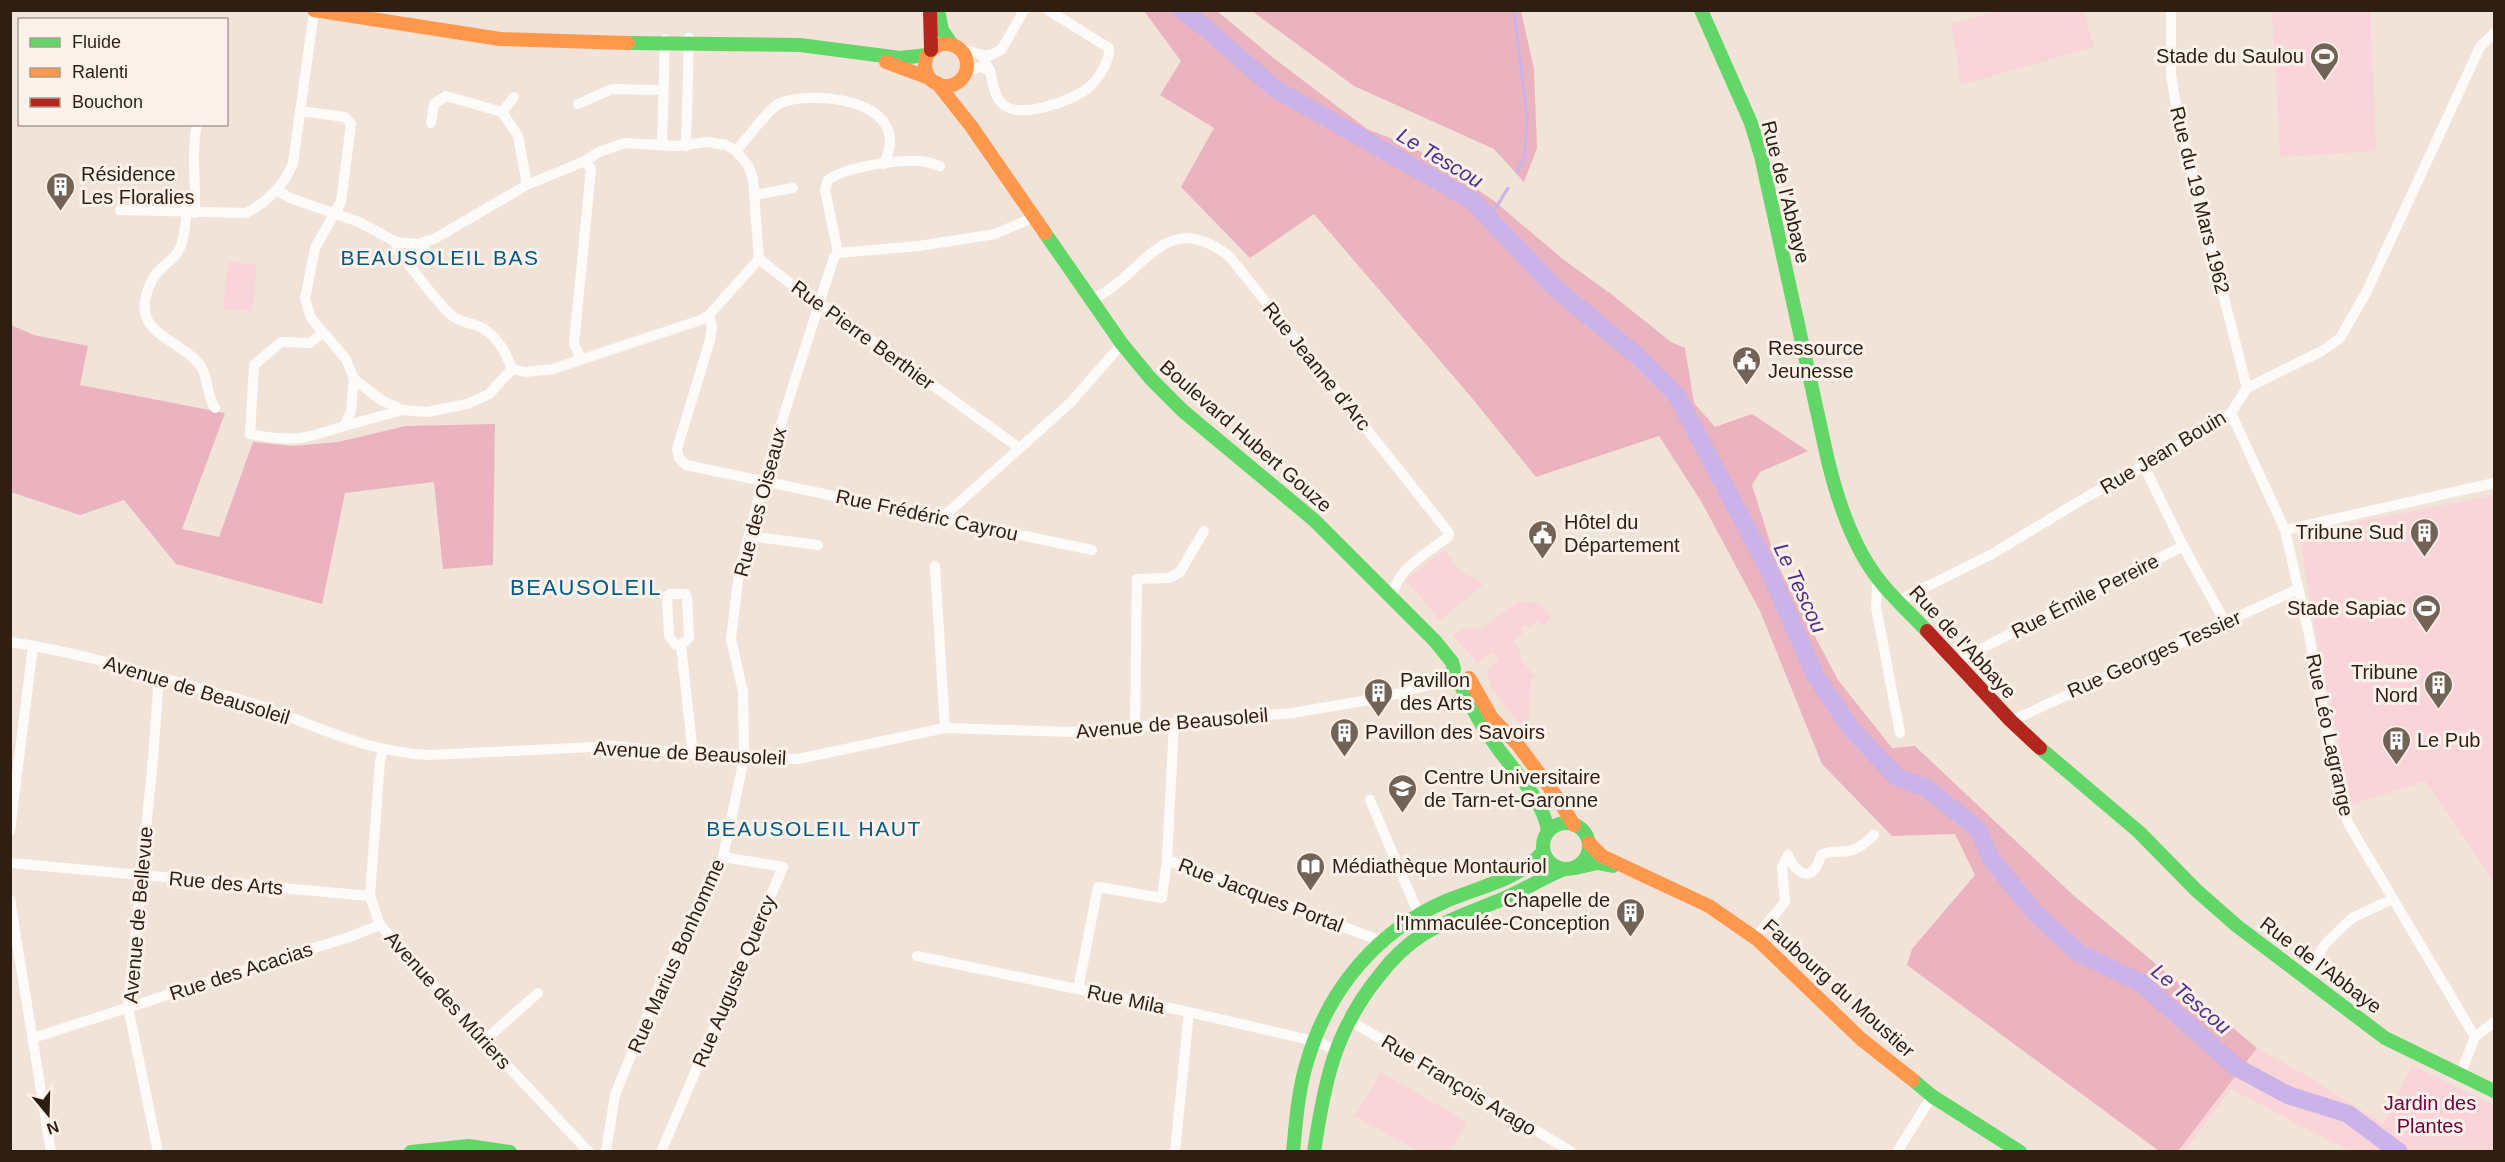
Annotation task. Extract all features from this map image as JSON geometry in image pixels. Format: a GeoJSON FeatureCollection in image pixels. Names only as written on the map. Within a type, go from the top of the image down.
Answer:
{"type":"FeatureCollection","features":[{"type":"Feature","properties":{"kind":"main road"},"geometry":{"type":"LineString","coordinates":[[314,10],[500,39],[570,42],[688,39],[800,45],[912,58],[929,52],[941,44],[955,46]]}},
{"type":"Feature","properties":{"kind":"main road"},"geometry":{"type":"LineString","coordinates":[[930,10],[929,52],[925,66],[933,80]]}},
{"type":"Feature","properties":{"kind":"main road"},"geometry":{"type":"LineString","coordinates":[[866,54],[948,85],[964,73],[965,58],[942,30],[938,10]]}},
{"type":"Feature","properties":{"kind":"main road","name":"Rue de l'Abbaye"},"geometry":{"type":"LineString","coordinates":[[1701,10],[1751,123],[1761,156],[1828,462],[1842,509],[1865,560],[1879,580],[2011,721],[2085,788],[2139,832],[2226,917],[2385,1038],[2494,1091]]}},
{"type":"Feature","properties":{"kind":"main road","name":"Boulevard Hubert Gouze"},"geometry":{"type":"LineString","coordinates":[[964,73],[962,95],[971,126]]}},
{"type":"Feature","properties":{"kind":"main road","name":"Boulevard Hubert Gouze"},"geometry":{"type":"LineString","coordinates":[[933,80],[971,126],[1122,344],[1150,380],[1183,411],[1314,520],[1435,641],[1452,662],[1497,747],[1543,810],[1548,830]]}},
{"type":"Feature","properties":{"kind":"main road","name":"Boulevard Hubert Gouze"},"geometry":{"type":"LineString","coordinates":[[1459,678],[1518,745],[1556,796],[1574,825]]}},
{"type":"Feature","properties":{"kind":"main road"},"geometry":{"type":"LineString","coordinates":[[1293,1152],[1302,1086],[1314,1041],[1344,984],[1361,961],[1396,928],[1419,915],[1469,891],[1522,871],[1537,860],[1543,852],[1544,837],[1548,830],[1560,824],[1574,825],[1584,832],[1589,843],[1584,861],[1568,869],[1554,867],[1543,852]]}},
{"type":"Feature","properties":{"kind":"main road","name":"Faubourg du Moustier"},"geometry":{"type":"LineString","coordinates":[[1589,843],[1602,856],[1709,906],[1755,938],[1861,1039],[1932,1096],[2020,1152]]}},
{"type":"Feature","properties":{"kind":"main road","name":"Faubourg du Moustier"},"geometry":{"type":"LineString","coordinates":[[1314,1152],[1334,1049],[1347,1019],[1362,994],[1408,944],[1444,924],[1508,897],[1542,878],[1568,869],[1604,863],[1657,882]]}},
{"type":"Feature","properties":{"kind":"main road"},"geometry":{"type":"LineString","coordinates":[[411,1152],[469,1146],[510,1152]]}},
{"type":"Feature","properties":{"kind":"street"},"geometry":{"type":"LineString","coordinates":[[120,210],[246,213],[277,190],[288,177],[293,163],[314,10]]}},
{"type":"Feature","properties":{"kind":"street"},"geometry":{"type":"LineString","coordinates":[[955,46],[982,55],[991,55],[1002,49],[1024,10]]}},
{"type":"Feature","properties":{"kind":"street"},"geometry":{"type":"LineString","coordinates":[[982,55],[1000,101],[1005,106],[1018,111],[1035,110],[1088,89],[1097,79],[1107,60],[1109,48],[1048,10]]}},
{"type":"Feature","properties":{"kind":"street","name":"Rue du 19 Mars 1962"},"geometry":{"type":"LineString","coordinates":[[2171,10],[2171,75],[2178,117],[2247,388]]}},
{"type":"Feature","properties":{"kind":"street"},"geometry":{"type":"LineString","coordinates":[[2247,388],[2322,351],[2340,338],[2366,293],[2480,47],[2494,33]]}},
{"type":"Feature","properties":{"kind":"street"},"geometry":{"type":"LineString","coordinates":[[662,145],[665,39]]}},
{"type":"Feature","properties":{"kind":"street"},"geometry":{"type":"LineString","coordinates":[[686,146],[688,39]]}},
{"type":"Feature","properties":{"kind":"street"},"geometry":{"type":"LineString","coordinates":[[964,73],[981,67],[990,71]]}},
{"type":"Feature","properties":{"kind":"street"},"geometry":{"type":"LineString","coordinates":[[578,104],[612,89],[662,90]]}},
{"type":"Feature","properties":{"kind":"street"},"geometry":{"type":"LineString","coordinates":[[431,123],[434,104],[446,96],[502,112],[518,136],[527,185]]}},
{"type":"Feature","properties":{"kind":"street"},"geometry":{"type":"LineString","coordinates":[[736,151],[778,104],[816,97],[837,98],[859,105],[882,121],[889,131],[890,148],[884,164]]}},
{"type":"Feature","properties":{"kind":"street"},"geometry":{"type":"LineString","coordinates":[[502,112],[514,98]]}},
{"type":"Feature","properties":{"kind":"street"},"geometry":{"type":"LineString","coordinates":[[300,111],[345,117],[351,124],[341,202],[336,215],[315,248],[305,299],[306,309],[311,318],[346,359],[354,379],[351,411],[344,426]]}},
{"type":"Feature","properties":{"kind":"street"},"geometry":{"type":"LineString","coordinates":[[197,126],[192,173],[196,188],[191,213],[176,255],[155,274],[148,290],[146,305],[147,315],[156,333],[190,354],[202,368],[215,408]]}},
{"type":"Feature","properties":{"kind":"street"},"geometry":{"type":"LineString","coordinates":[[277,190],[290,198],[359,222],[396,242],[424,243],[527,185],[585,162],[599,152],[625,143],[686,146],[707,142],[726,145],[736,151],[748,165],[753,179],[759,259],[709,315],[701,321],[553,369],[525,372],[512,369]]}},
{"type":"Feature","properties":{"kind":"street"},"geometry":{"type":"LineString","coordinates":[[940,166],[922,161],[884,164],[837,173],[828,180],[825,190],[838,253],[919,246],[994,234],[1034,217]]}},
{"type":"Feature","properties":{"kind":"street"},"geometry":{"type":"LineString","coordinates":[[581,359],[574,344],[591,169],[585,162]]}},
{"type":"Feature","properties":{"kind":"street"},"geometry":{"type":"LineString","coordinates":[[755,195],[793,188]]}},
{"type":"Feature","properties":{"kind":"street","name":"Rue Jeanne d'Arc"},"geometry":{"type":"LineString","coordinates":[[1091,299],[1104,293],[1145,257],[1169,242],[1194,239],[1214,246],[1230,257],[1447,528],[1448,537],[1402,573],[1393,589],[1392,599]]}},
{"type":"Feature","properties":{"kind":"street"},"geometry":{"type":"LineString","coordinates":[[396,242],[396,249],[455,319],[488,331],[506,352],[512,369]]}},
{"type":"Feature","properties":{"kind":"street"},"geometry":{"type":"LineString","coordinates":[[408,264],[424,250],[424,243]]}},
{"type":"Feature","properties":{"kind":"street","name":"Rue des Oiseaux"},"geometry":{"type":"LineString","coordinates":[[744,759],[743,692],[731,639],[739,573],[763,481],[818,305],[823,297],[834,257],[838,253]]}},
{"type":"Feature","properties":{"kind":"street","name":"Rue Pierre Berthier"},"geometry":{"type":"LineString","coordinates":[[759,259],[818,305],[827,308],[1019,448]]}},
{"type":"Feature","properties":{"kind":"street","name":"Rue Frédéric Cayrou"},"geometry":{"type":"LineString","coordinates":[[709,315],[712,327],[710,340],[677,449],[679,458],[686,465],[1092,550]]}},
{"type":"Feature","properties":{"kind":"street"},"geometry":{"type":"LineString","coordinates":[[250,434],[254,365],[281,342],[310,343],[323,332]]}},
{"type":"Feature","properties":{"kind":"street"},"geometry":{"type":"LineString","coordinates":[[942,519],[1070,403],[1122,344]]}},
{"type":"Feature","properties":{"kind":"street"},"geometry":{"type":"LineString","coordinates":[[354,379],[381,400],[403,410],[427,412],[467,404],[489,394],[512,369]]}},
{"type":"Feature","properties":{"kind":"street","name":"Rue Jean Bouin"},"geometry":{"type":"LineString","coordinates":[[1898,601],[1992,554],[2231,413],[2247,388]]}},
{"type":"Feature","properties":{"kind":"street"},"geometry":{"type":"LineString","coordinates":[[240,429],[250,434],[285,440],[305,439],[403,410]]}},
{"type":"Feature","properties":{"kind":"street","name":"Rue Léo Lagrange"},"geometry":{"type":"LineString","coordinates":[[2231,413],[2285,530],[2341,803],[2348,823],[2475,1037]]}},
{"type":"Feature","properties":{"kind":"street"},"geometry":{"type":"LineString","coordinates":[[2144,466],[2183,546],[2225,622]]}},
{"type":"Feature","properties":{"kind":"street"},"geometry":{"type":"LineString","coordinates":[[2285,530],[2494,483]]}},
{"type":"Feature","properties":{"kind":"street"},"geometry":{"type":"LineString","coordinates":[[1135,726],[1137,579],[1169,578],[1180,572],[1204,531]]}},
{"type":"Feature","properties":{"kind":"street"},"geometry":{"type":"LineString","coordinates":[[748,536],[818,545]]}},
{"type":"Feature","properties":{"kind":"street","name":"Rue Émile Pereire"},"geometry":{"type":"LineString","coordinates":[[1955,662],[2183,546]]}},
{"type":"Feature","properties":{"kind":"street"},"geometry":{"type":"LineString","coordinates":[[935,566],[945,728]]}},
{"type":"Feature","properties":{"kind":"street"},"geometry":{"type":"LineString","coordinates":[[1879,580],[1876,607],[1900,733]]}},
{"type":"Feature","properties":{"kind":"street","name":"Rue Georges Tessier"},"geometry":{"type":"LineString","coordinates":[[2011,721],[2298,589]]}},
{"type":"Feature","properties":{"kind":"street","name":"Avenue de Beausoleil"},"geometry":{"type":"LineString","coordinates":[[10,642],[84,655],[159,676],[262,707],[340,738],[383,750],[430,755],[614,746],[744,759],[798,759],[945,728],[1073,732],[1315,710],[1381,698],[1459,678]]}},
{"type":"Feature","properties":{"kind":"street"},"geometry":{"type":"LineString","coordinates":[[681,645],[693,754]]}},
{"type":"Feature","properties":{"kind":"street"},"geometry":{"type":"LineString","coordinates":[[10,831],[33,646]]}},
{"type":"Feature","properties":{"kind":"street","name":"Avenue de Bellevue"},"geometry":{"type":"LineString","coordinates":[[158,1152],[128,1007],[159,676]]}},
{"type":"Feature","properties":{"kind":"street","name":"Rue Jacques Portal"},"geometry":{"type":"LineString","coordinates":[[1174,724],[1167,860],[1381,941]]}},
{"type":"Feature","properties":{"kind":"street","name":"Avenue des Mûriers"},"geometry":{"type":"LineString","coordinates":[[383,750],[380,761],[370,896],[380,925],[484,1041],[589,1152]]}},
{"type":"Feature","properties":{"kind":"street","name":"Rue Marius Bonhomme"},"geometry":{"type":"LineString","coordinates":[[606,1152],[615,1095],[663,979],[723,857],[744,759]]}},
{"type":"Feature","properties":{"kind":"street"},"geometry":{"type":"LineString","coordinates":[[1370,800],[1419,915]]}},
{"type":"Feature","properties":{"kind":"street"},"geometry":{"type":"LineString","coordinates":[[1755,938],[1785,902],[1782,868],[1788,855],[1794,868],[1803,874],[1810,874],[1816,869],[1821,855],[1834,850],[1849,851],[1861,847],[1874,836]]}},
{"type":"Feature","properties":{"kind":"street","name":"Rue Auguste Quercy"},"geometry":{"type":"LineString","coordinates":[[661,1152],[783,867],[723,857]]}},
{"type":"Feature","properties":{"kind":"street"},"geometry":{"type":"LineString","coordinates":[[1078,989],[1098,886],[1162,898],[1167,860]]}},
{"type":"Feature","properties":{"kind":"street","name":"Rue des Arts"},"geometry":{"type":"LineString","coordinates":[[10,863],[370,896]]}},
{"type":"Feature","properties":{"kind":"street"},"geometry":{"type":"LineString","coordinates":[[2303,977],[2326,943],[2352,918],[2392,899]]}},
{"type":"Feature","properties":{"kind":"street"},"geometry":{"type":"LineString","coordinates":[[10,900],[51,1152]]}},
{"type":"Feature","properties":{"kind":"street","name":"Rue des Acacias"},"geometry":{"type":"LineString","coordinates":[[33,1038],[349,937],[380,925]]}},
{"type":"Feature","properties":{"kind":"street","name":"Rue Mila"},"geometry":{"type":"LineString","coordinates":[[917,956],[1189,1012],[1314,1041],[1334,1049]]}},
{"type":"Feature","properties":{"kind":"street"},"geometry":{"type":"LineString","coordinates":[[484,1041],[538,993]]}},
{"type":"Feature","properties":{"kind":"street"},"geometry":{"type":"LineString","coordinates":[[1175,1152],[1189,1012]]}},
{"type":"Feature","properties":{"kind":"street","name":"Rue François Arago"},"geometry":{"type":"LineString","coordinates":[[1347,1019],[1572,1152]]}},
{"type":"Feature","properties":{"kind":"street"},"geometry":{"type":"LineString","coordinates":[[2460,1075],[2475,1037],[2494,1022]]}},
{"type":"Feature","properties":{"kind":"street"},"geometry":{"type":"LineString","coordinates":[[1897,1152],[1932,1096]]}},
{"type":"Feature","properties":{"kind":"green space"},"geometry":{"type":"Polygon","coordinates":[[[1996,11],[2083,11],[2094,47],[1960,85],[1952,24],[1996,11]]]}},
{"type":"Feature","properties":{"kind":"green space","name":"Stade du Saulou"},"geometry":{"type":"Polygon","coordinates":[[[2272,11],[2370,11],[2376,151],[2280,157],[2272,11]]]}},
{"type":"Feature","properties":{"kind":"green space"},"geometry":{"type":"Polygon","coordinates":[[[228,262],[257,265],[252,312],[223,309],[228,262]]]}},
{"type":"Feature","properties":{"kind":"green space"},"geometry":{"type":"Polygon","coordinates":[[[2494,495],[2494,882],[2425,781],[2350,805],[2324,673],[2322,673],[2301,542],[2326,534],[2327,536],[2340,533],[2341,536],[2349,534],[2347,525],[2363,521],[2494,495]]]}},
{"type":"Feature","properties":{"kind":"green space"},"geometry":{"type":"Polygon","coordinates":[[[1444,550],[1461,572],[1483,585],[1440,620],[1406,580],[1444,550]]]}},
{"type":"Feature","properties":{"kind":"green space"},"geometry":{"type":"Polygon","coordinates":[[[1520,601],[1540,604],[1547,612],[1551,612],[1551,617],[1544,627],[1538,620],[1529,627],[1526,624],[1520,629],[1523,633],[1513,641],[1519,649],[1522,661],[1535,676],[1531,679],[1528,728],[1522,728],[1491,687],[1489,677],[1485,672],[1499,661],[1492,652],[1477,663],[1453,635],[1463,628],[1481,629],[1520,601]]]}},
{"type":"Feature","properties":{"kind":"green space","name":"Jardin des Plantes"},"geometry":{"type":"Polygon","coordinates":[[[2257,1048],[2309,1077],[2383,1124],[2412,1065],[2494,1105],[2494,1151],[2350,1151],[2231,1089],[2184,1151],[2178,1152],[2257,1048]]]}},
{"type":"Feature","properties":{"kind":"green space"},"geometry":{"type":"Polygon","coordinates":[[[1381,1072],[1467,1122],[1450,1151],[1418,1151],[1355,1116],[1381,1072]]]}},
{"type":"Feature","properties":{"kind":"shaded area"},"geometry":{"type":"Polygon","coordinates":[[[1144,11],[1217,11],[1271,56],[1367,129],[1413,147],[1493,200],[1564,260],[1671,342],[1685,348],[1694,403],[1715,427],[1752,414],[1808,451],[1760,472],[1752,485],[1777,564],[1838,680],[1892,748],[1915,746],[2073,895],[2257,1048],[2178,1151],[2159,1151],[1907,965],[1912,949],[1975,875],[1955,834],[1892,836],[1822,764],[1760,611],[1701,501],[1659,436],[1536,477],[1472,398],[1314,214],[1250,258],[1181,187],[1214,128],[1160,95],[1181,61],[1144,11]]]}},
{"type":"Feature","properties":{"kind":"shaded area"},"geometry":{"type":"Polygon","coordinates":[[[1252,11],[1521,11],[1534,69],[1537,148],[1524,182],[1494,149],[1354,86],[1252,11]]]}},
{"type":"Feature","properties":{"kind":"shaded area"},"geometry":{"type":"Polygon","coordinates":[[[11,325],[34,335],[88,346],[80,385],[225,413],[182,529],[219,537],[253,442],[292,446],[338,442],[406,426],[495,424],[493,565],[443,569],[434,482],[345,493],[322,604],[176,564],[124,500],[80,515],[11,492],[11,325]]]}},
{"type":"Feature","properties":{"kind":"waterway","name":"Le Tescou"},"geometry":{"type":"LineString","coordinates":[[1182,10],[1274,88],[1473,201],[1554,287],[1635,354],[1677,396],[1768,568],[1816,677],[1853,731],[1897,777],[1926,788],[1977,828],[1992,860],[2035,913],[2079,953],[2141,983],[2236,1067],[2288,1095],[2348,1114],[2399,1152]]}},
{"type":"Feature","properties":{"kind":"waterway"},"geometry":{"type":"LineString","coordinates":[[1514,10],[1527,118],[1525,156],[1517,172]]}},
{"type":"Feature","properties":{"kind":"waterway"},"geometry":{"type":"LineString","coordinates":[[1489,219],[1508,188]]}},
{"type":"Feature","properties":{"kind":"traffic: fast"},"geometry":{"type":"LineString","coordinates":[[938,10],[942,30],[952,45]]}},
{"type":"Feature","properties":{"kind":"traffic: fast"},"geometry":{"type":"LineString","coordinates":[[1701,10],[1751,123],[1761,156],[1828,461],[1842,508],[1854,539],[1870,567],[1890,593],[1927,631]]}},
{"type":"Feature","properties":{"kind":"traffic: fast"},"geometry":{"type":"LineString","coordinates":[[628,43],[800,45],[900,58],[927,55]]}},
{"type":"Feature","properties":{"kind":"traffic: fast"},"geometry":{"type":"LineString","coordinates":[[1045,233],[1122,344],[1151,379],[1183,411],[1314,520],[1435,641],[1452,662],[1454,669]]}},
{"type":"Feature","properties":{"kind":"traffic: fast"},"geometry":{"type":"LineString","coordinates":[[1461,686],[1487,732],[1534,796],[1548,830]]}},
{"type":"Feature","properties":{"kind":"traffic: fast"},"geometry":{"type":"LineString","coordinates":[[2040,748],[2139,832],[2196,890],[2237,926],[2385,1038],[2494,1091]]}},
{"type":"Feature","properties":{"kind":"traffic: fast"},"geometry":{"type":"LineString","coordinates":[[1566,823],[1582,830],[1589,846],[1582,862],[1566,869],[1550,862],[1543,846],[1550,830],[1566,823]]}},
{"type":"Feature","properties":{"kind":"traffic: fast"},"geometry":{"type":"LineString","coordinates":[[1293,1152],[1301,1084],[1316,1035],[1328,1010],[1358,965],[1377,946],[1421,914],[1446,901],[1498,882],[1522,870],[1543,852]]}},
{"type":"Feature","properties":{"kind":"traffic: fast"},"geometry":{"type":"LineString","coordinates":[[1575,868],[1598,863],[1613,866]]}},
{"type":"Feature","properties":{"kind":"traffic: fast"},"geometry":{"type":"LineString","coordinates":[[1314,1152],[1327,1081],[1341,1038],[1351,1017],[1388,964],[1410,944],[1432,929],[1512,895],[1562,870]]}},
{"type":"Feature","properties":{"kind":"traffic: fast"},"geometry":{"type":"LineString","coordinates":[[1913,1080],[1932,1096],[2020,1152]]}},
{"type":"Feature","properties":{"kind":"traffic: fast"},"geometry":{"type":"LineString","coordinates":[[411,1152],[469,1146],[510,1152]]}},
{"type":"Feature","properties":{"kind":"traffic: slow"},"geometry":{"type":"LineString","coordinates":[[314,10],[500,39],[628,43]]}},
{"type":"Feature","properties":{"kind":"traffic: slow"},"geometry":{"type":"LineString","coordinates":[[946,44],[961,50],[967,65],[961,80],[946,86],[931,80],[925,65],[931,50],[946,44]]}},
{"type":"Feature","properties":{"kind":"traffic: slow"},"geometry":{"type":"LineString","coordinates":[[886,62],[929,78]]}},
{"type":"Feature","properties":{"kind":"traffic: slow"},"geometry":{"type":"LineString","coordinates":[[937,83],[971,126],[1045,233]]}},
{"type":"Feature","properties":{"kind":"traffic: slow"},"geometry":{"type":"LineString","coordinates":[[1469,678],[1492,718],[1518,745],[1556,796],[1574,825]]}},
{"type":"Feature","properties":{"kind":"traffic: slow"},"geometry":{"type":"LineString","coordinates":[[1589,843],[1602,856],[1709,906],[1758,940],[1861,1039],[1913,1080]]}},
{"type":"Feature","properties":{"kind":"traffic: jam"},"geometry":{"type":"LineString","coordinates":[[930,10],[931,50]]}},
{"type":"Feature","properties":{"kind":"traffic: jam"},"geometry":{"type":"LineString","coordinates":[[1927,631],[2011,721],[2040,748]]}},
{"type":"Feature","properties":{"kind":"place","name":"Stade du Saulou"},"geometry":{"type":"Point","coordinates":[2325,82]}},
{"type":"Feature","properties":{"kind":"place","name":"Résidence Les Floralies"},"geometry":{"type":"Point","coordinates":[60,212]}},
{"type":"Feature","properties":{"kind":"place","name":"Ressource Jeunesse"},"geometry":{"type":"Point","coordinates":[1747,386]}},
{"type":"Feature","properties":{"kind":"place","name":"Tribune Sud"},"geometry":{"type":"Point","coordinates":[2425,558]}},
{"type":"Feature","properties":{"kind":"place","name":"Hôtel du Département"},"geometry":{"type":"Point","coordinates":[1543,560]}},
{"type":"Feature","properties":{"kind":"place","name":"Stade Sapiac"},"geometry":{"type":"Point","coordinates":[2427,634]}},
{"type":"Feature","properties":{"kind":"place","name":"Tribune Nord"},"geometry":{"type":"Point","coordinates":[2439,710]}},
{"type":"Feature","properties":{"kind":"place","name":"Pavillon des Arts"},"geometry":{"type":"Point","coordinates":[1379,718]}},
{"type":"Feature","properties":{"kind":"place","name":"Pavillon des Savoirs"},"geometry":{"type":"Point","coordinates":[1344,758]}},
{"type":"Feature","properties":{"kind":"place","name":"Le Pub"},"geometry":{"type":"Point","coordinates":[2396,766]}},
{"type":"Feature","properties":{"kind":"place","name":"Centre Universitaire de Tarn-et-Garonne"},"geometry":{"type":"Point","coordinates":[1403,814]}},
{"type":"Feature","properties":{"kind":"place","name":"Médiathèque Montauriol"},"geometry":{"type":"Point","coordinates":[1311,892]}},
{"type":"Feature","properties":{"kind":"place","name":"Chapelle de l'Immaculée-Conception"},"geometry":{"type":"Point","coordinates":[1631,938]}},
{"type":"Feature","properties":{"kind":"district","name":"BEAUSOLEIL BAS"},"geometry":{"type":"Point","coordinates":[440,258]}},
{"type":"Feature","properties":{"kind":"district","name":"BEAUSOLEIL"},"geometry":{"type":"Point","coordinates":[586,587]}},
{"type":"Feature","properties":{"kind":"district","name":"BEAUSOLEIL HAUT"},"geometry":{"type":"Point","coordinates":[814,829]}}]}
